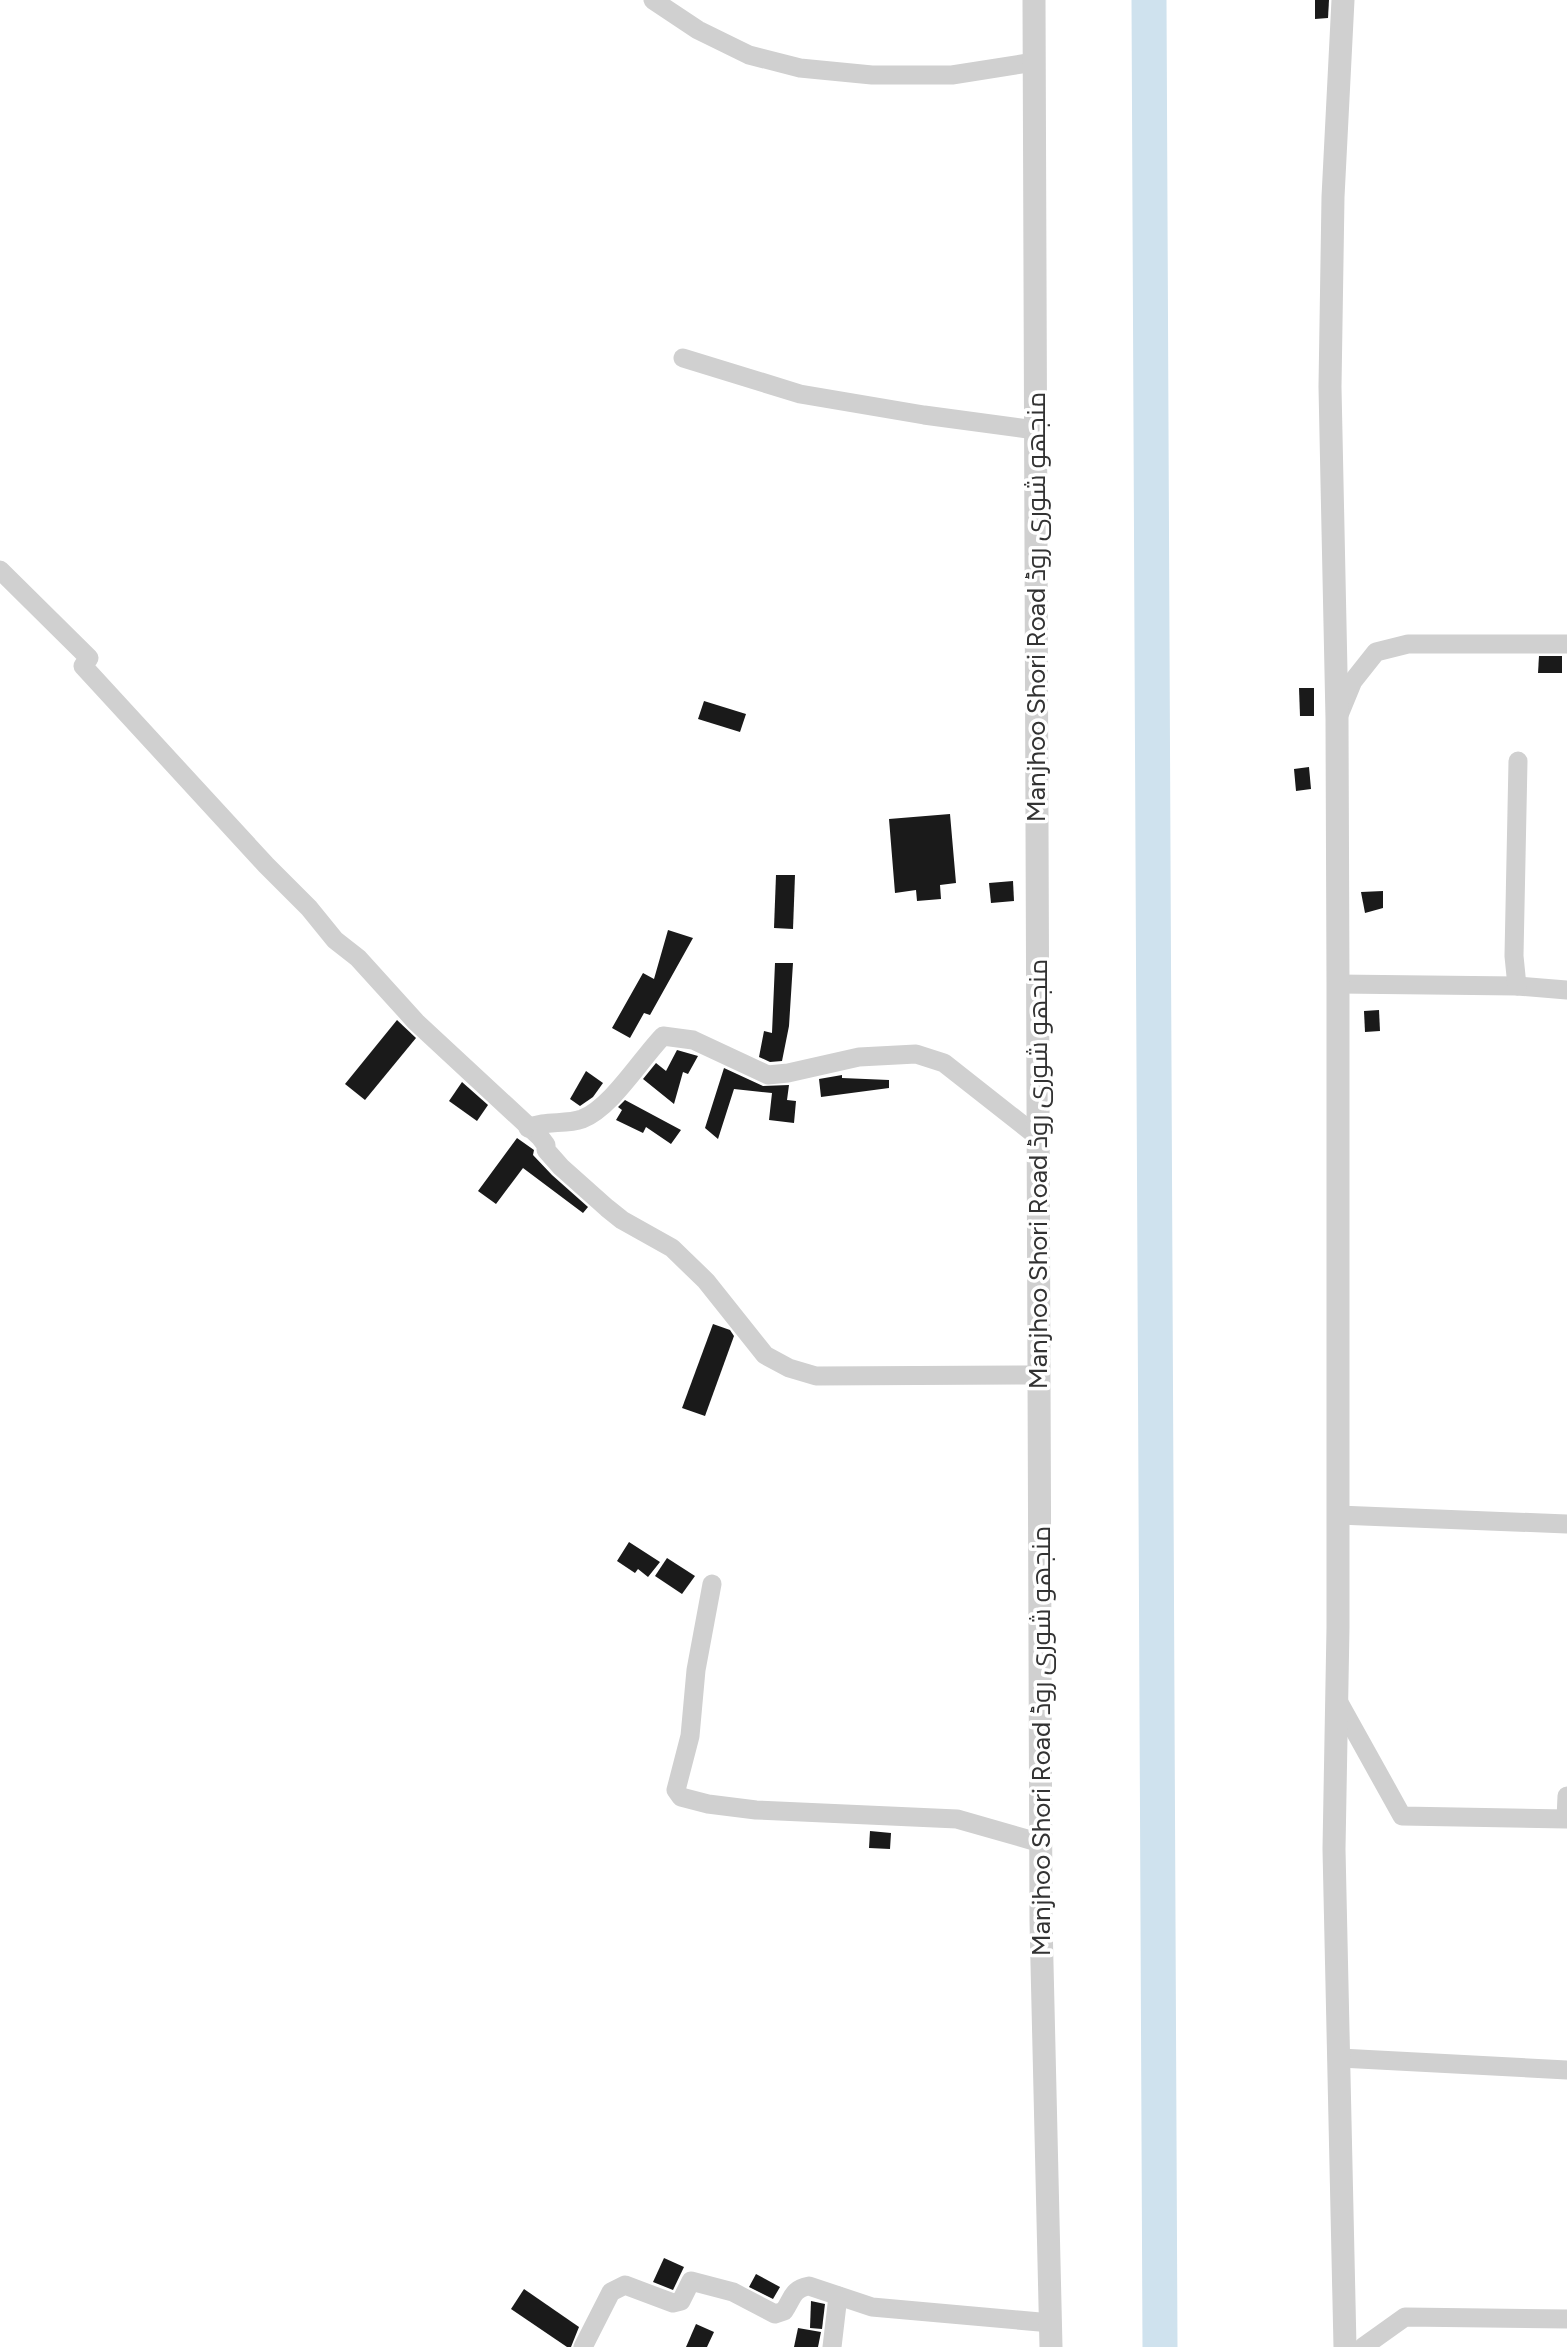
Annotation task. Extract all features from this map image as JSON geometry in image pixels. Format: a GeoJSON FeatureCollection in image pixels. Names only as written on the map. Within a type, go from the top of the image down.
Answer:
{"type":"FeatureCollection","features":[{"type":"Feature","properties":{"kind":"street"},"geometry":{"type":"LineString","coordinates":[[653,0],[698,30],[748,55],[800,68],[872,75],[952,75],[1034,62]]}},
{"type":"Feature","properties":{"kind":"street","name":"Manjhoo Shori Road منجھو شوری روڈ"},"geometry":{"type":"LineString","coordinates":[[1034,0],[1041,1843],[1051,2347]]}},
{"type":"Feature","properties":{"kind":"street"},"geometry":{"type":"LineString","coordinates":[[1343,0],[1330,291],[1330,387],[1337,719],[1338,984],[1338,1515],[1334,1849],[1345,2347]]}},
{"type":"Feature","properties":{"kind":"street"},"geometry":{"type":"LineString","coordinates":[[683,358],[800,394],[1035,430]]}},
{"type":"Feature","properties":{"kind":"street"},"geometry":{"type":"LineString","coordinates":[[0,570],[89,658],[83,666],[309,908],[335,940],[358,958],[416,1022],[543,1141],[546,1150],[561,1167],[622,1220],[672,1248],[706,1281],[765,1354],[789,1368],[817,1376],[1039,1376]]}},
{"type":"Feature","properties":{"kind":"street"},"geometry":{"type":"LineString","coordinates":[[1337,719],[1353,681],[1376,652],[1408,644],[1567,644]]}},
{"type":"Feature","properties":{"kind":"street"},"geometry":{"type":"LineString","coordinates":[[1517,986],[1514,956],[1518,761]]}},
{"type":"Feature","properties":{"kind":"street"},"geometry":{"type":"LineString","coordinates":[[1338,984],[1517,986],[1567,990]]}},
{"type":"Feature","properties":{"kind":"street"},"geometry":{"type":"LineString","coordinates":[[528,1128],[537,1124],[581,1119],[605,1106],[643,1056],[663,1036],[693,1040],[768,1075],[859,1057],[916,1054],[944,1063],[1038,1137]]}},
{"type":"Feature","properties":{"kind":"street"},"geometry":{"type":"LineString","coordinates":[[1338,1515],[1567,1524]]}},
{"type":"Feature","properties":{"kind":"street"},"geometry":{"type":"LineString","coordinates":[[712,1584],[696,1670],[690,1736],[676,1790],[681,1797],[708,1804],[757,1810],[957,1819],[1041,1843]]}},
{"type":"Feature","properties":{"kind":"street"},"geometry":{"type":"LineString","coordinates":[[1337,1699],[1402,1816],[1566,1819],[1567,1796]]}},
{"type":"Feature","properties":{"kind":"street"},"geometry":{"type":"LineString","coordinates":[[1340,2058],[1567,2070]]}},
{"type":"Feature","properties":{"kind":"street"},"geometry":{"type":"LineString","coordinates":[[583,2347],[611,2292],[625,2285],[673,2303],[681,2301],[691,2281],[733,2292],[775,2314],[784,2311],[793,2292],[809,2286],[872,2307],[1051,2323]]}},
{"type":"Feature","properties":{"kind":"street"},"geometry":{"type":"LineString","coordinates":[[832,2347],[838,2296]]}},
{"type":"Feature","properties":{"kind":"street"},"geometry":{"type":"LineString","coordinates":[[1363,2347],[1405,2317],[1567,2319]]}},
{"type":"Feature","properties":{"kind":"building"},"geometry":{"type":"Polygon","coordinates":[[[1315,0],[1329,0],[1328,18],[1315,19],[1315,0]]]}},
{"type":"Feature","properties":{"kind":"building"},"geometry":{"type":"Polygon","coordinates":[[[1539,656],[1562,656],[1562,673],[1538,673],[1539,656]]]}},
{"type":"Feature","properties":{"kind":"building"},"geometry":{"type":"Polygon","coordinates":[[[1299,688],[1314,688],[1314,716],[1300,716],[1299,688]]]}},
{"type":"Feature","properties":{"kind":"building"},"geometry":{"type":"Polygon","coordinates":[[[704,701],[746,714],[740,732],[698,719],[704,701]]]}},
{"type":"Feature","properties":{"kind":"building"},"geometry":{"type":"Polygon","coordinates":[[[1309,767],[1311,789],[1296,791],[1294,769],[1309,767]]]}},
{"type":"Feature","properties":{"kind":"building"},"geometry":{"type":"Polygon","coordinates":[[[950,814],[956,883],[940,885],[941,899],[917,901],[916,890],[895,893],[889,819],[950,814]]]}},
{"type":"Feature","properties":{"kind":"building"},"geometry":{"type":"Polygon","coordinates":[[[776,875],[795,875],[793,929],[774,928],[776,875]]]}},
{"type":"Feature","properties":{"kind":"building"},"geometry":{"type":"Polygon","coordinates":[[[1013,881],[1014,901],[991,903],[989,883],[1013,881]]]}},
{"type":"Feature","properties":{"kind":"building"},"geometry":{"type":"Polygon","coordinates":[[[1383,891],[1383,908],[1365,913],[1361,892],[1383,891]]]}},
{"type":"Feature","properties":{"kind":"building"},"geometry":{"type":"Polygon","coordinates":[[[668,930],[693,938],[650,1015],[644,1013],[630,1038],[612,1028],[643,973],[654,979],[668,930]]]}},
{"type":"Feature","properties":{"kind":"building"},"geometry":{"type":"Polygon","coordinates":[[[775,963],[793,963],[789,1026],[782,1061],[770,1062],[759,1057],[764,1031],[772,1033],[775,963]]]}},
{"type":"Feature","properties":{"kind":"building"},"geometry":{"type":"Polygon","coordinates":[[[1379,1010],[1380,1031],[1365,1032],[1364,1011],[1379,1010]]]}},
{"type":"Feature","properties":{"kind":"building"},"geometry":{"type":"Polygon","coordinates":[[[397,1020],[416,1038],[365,1100],[345,1084],[397,1020]]]}},
{"type":"Feature","properties":{"kind":"building"},"geometry":{"type":"Polygon","coordinates":[[[677,1050],[698,1056],[688,1074],[683,1072],[674,1104],[643,1079],[656,1063],[666,1071],[677,1050]]]}},
{"type":"Feature","properties":{"kind":"building"},"geometry":{"type":"Polygon","coordinates":[[[724,1068],[763,1086],[789,1085],[787,1100],[796,1101],[794,1123],[769,1120],[772,1093],[734,1089],[718,1139],[705,1128],[724,1068]]]}},
{"type":"Feature","properties":{"kind":"building"},"geometry":{"type":"Polygon","coordinates":[[[586,1071],[603,1083],[593,1097],[580,1106],[570,1099],[586,1071]]]}},
{"type":"Feature","properties":{"kind":"building"},"geometry":{"type":"Polygon","coordinates":[[[842,1075],[842,1078],[889,1080],[889,1088],[821,1097],[819,1079],[842,1075]]]}},
{"type":"Feature","properties":{"kind":"building"},"geometry":{"type":"Polygon","coordinates":[[[462,1082],[488,1105],[477,1121],[449,1101],[462,1082]]]}},
{"type":"Feature","properties":{"kind":"building"},"geometry":{"type":"Polygon","coordinates":[[[625,1100],[681,1130],[671,1144],[646,1127],[643,1133],[616,1120],[622,1110],[618,1107],[625,1100]]]}},
{"type":"Feature","properties":{"kind":"building"},"geometry":{"type":"Polygon","coordinates":[[[517,1138],[534,1150],[533,1155],[588,1207],[583,1213],[523,1168],[496,1204],[478,1191],[517,1138]]]}},
{"type":"Feature","properties":{"kind":"building"},"geometry":{"type":"Polygon","coordinates":[[[713,1324],[730,1330],[734,1336],[705,1416],[682,1408],[713,1324]]]}},
{"type":"Feature","properties":{"kind":"building"},"geometry":{"type":"Polygon","coordinates":[[[629,1542],[660,1562],[648,1577],[638,1569],[635,1573],[617,1561],[629,1542]]]}},
{"type":"Feature","properties":{"kind":"building"},"geometry":{"type":"Polygon","coordinates":[[[667,1558],[695,1576],[682,1594],[655,1576],[667,1558]]]}},
{"type":"Feature","properties":{"kind":"building"},"geometry":{"type":"Polygon","coordinates":[[[870,1831],[891,1833],[890,1849],[869,1848],[870,1831]]]}},
{"type":"Feature","properties":{"kind":"building"},"geometry":{"type":"Polygon","coordinates":[[[664,2258],[684,2267],[673,2290],[653,2282],[664,2258]]]}},
{"type":"Feature","properties":{"kind":"building"},"geometry":{"type":"Polygon","coordinates":[[[756,2274],[780,2287],[773,2299],[749,2287],[756,2274]]]}},
{"type":"Feature","properties":{"kind":"building"},"geometry":{"type":"Polygon","coordinates":[[[524,2289],[579,2327],[571,2347],[567,2347],[511,2309],[524,2289]]]}},
{"type":"Feature","properties":{"kind":"building"},"geometry":{"type":"Polygon","coordinates":[[[811,2301],[825,2304],[822,2329],[810,2328],[811,2301]]]}},
{"type":"Feature","properties":{"kind":"building"},"geometry":{"type":"Polygon","coordinates":[[[696,2324],[714,2332],[707,2347],[686,2347],[696,2324]]]}},
{"type":"Feature","properties":{"kind":"building"},"geometry":{"type":"Polygon","coordinates":[[[798,2328],[821,2332],[818,2347],[794,2347],[798,2328]]]}},
{"type":"Feature","properties":{"kind":"waterway"},"geometry":{"type":"LineString","coordinates":[[1149,0],[1160,2347]]}}]}
